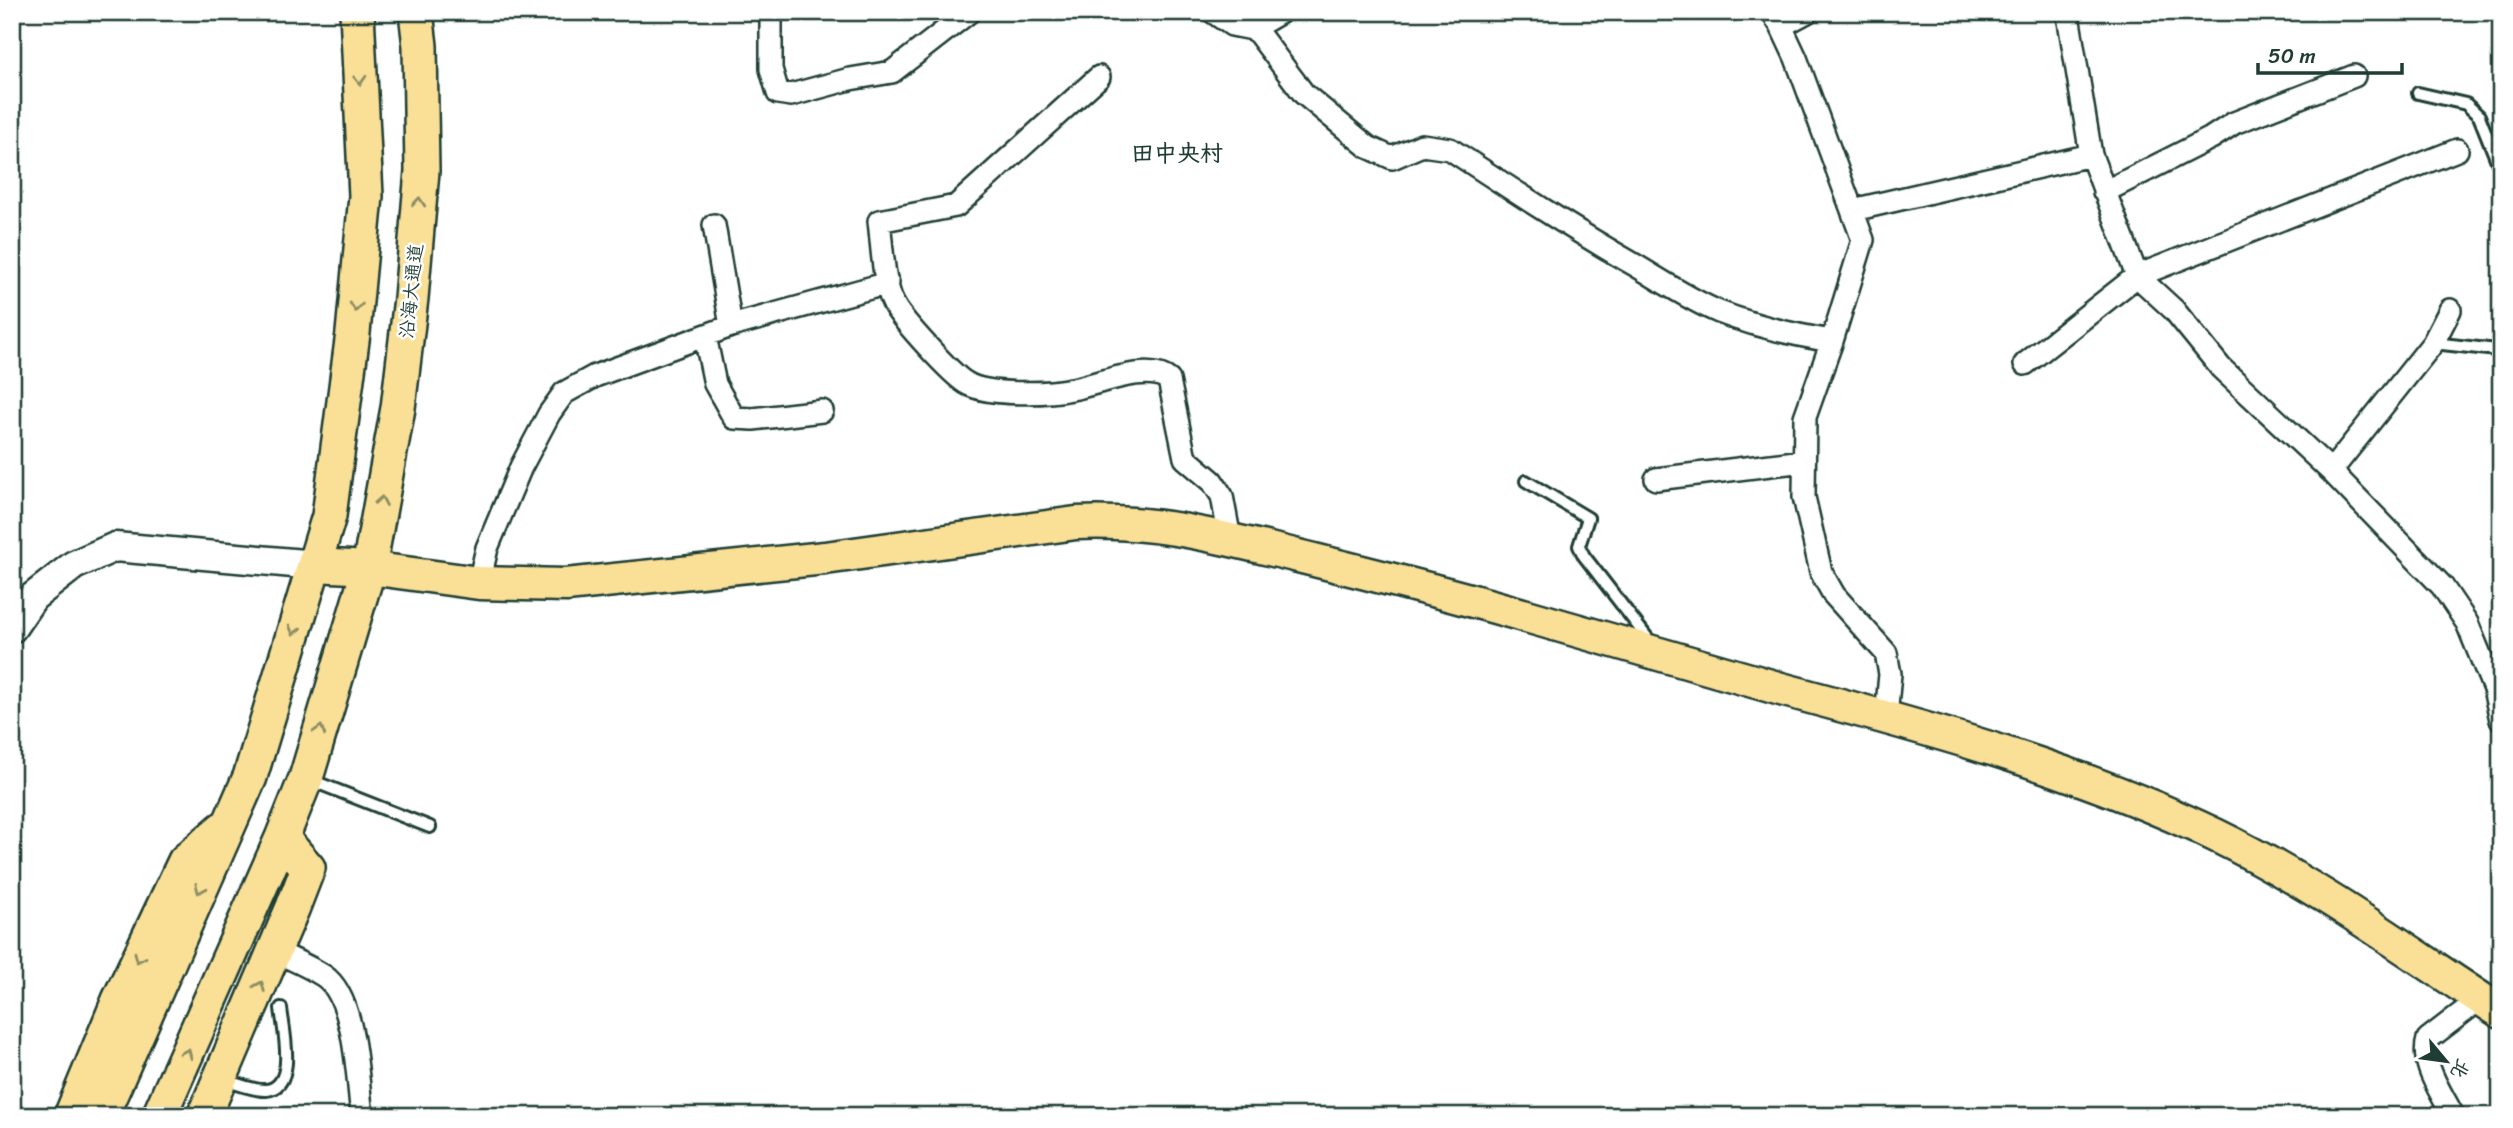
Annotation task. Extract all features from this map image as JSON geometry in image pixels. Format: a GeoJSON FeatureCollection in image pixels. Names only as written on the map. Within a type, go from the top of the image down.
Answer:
{"type":"FeatureCollection","features":[{"type":"Feature","properties":{"kind":"highway"},"geometry":{"type":"LineString","coordinates":[[101,1116],[250,777],[329,516],[353,333],[366,196],[357,12]]}},
{"type":"Feature","properties":{"kind":"highway","name":"沿海大通道"},"geometry":{"type":"LineString","coordinates":[[159,1116],[306,778],[369,568],[398,408],[422,171],[420,46],[416,12]]}},
{"type":"Feature","properties":{"kind":"highway"},"geometry":{"type":"LineString","coordinates":[[71,1116],[119,1000],[185,861],[230,823]]}},
{"type":"Feature","properties":{"kind":"highway"},"geometry":{"type":"LineString","coordinates":[[204,1116],[308,868],[282,838]]}},
{"type":"Feature","properties":{"kind":"main road"},"geometry":{"type":"LineString","coordinates":[[12,628],[33,597],[74,565],[115,547],[369,568],[479,583],[566,585],[606,583],[825,558],[1076,523],[1115,521],[1151,524],[1230,539],[1414,584],[1886,717],[2108,790],[2216,836],[2261,859],[2336,902],[2490,1006]]}},
{"type":"Feature","properties":{"kind":"street"},"geometry":{"type":"LineString","coordinates":[[771,12],[771,69],[778,93],[791,95],[850,79],[892,72],[909,61],[944,19],[969,12]]}},
{"type":"Feature","properties":{"kind":"street"},"geometry":{"type":"LineString","coordinates":[[1213,12],[1232,25],[1258,33],[1304,94],[1368,147],[1392,158],[1422,145],[1450,149],[1592,241],[1688,297],[1719,312],[1764,326],[1832,341]]}},
{"type":"Feature","properties":{"kind":"street"},"geometry":{"type":"LineString","coordinates":[[1252,29],[1280,12]]}},
{"type":"Feature","properties":{"kind":"street"},"geometry":{"type":"LineString","coordinates":[[1807,12],[1776,19],[1796,58],[1863,240],[1832,341],[1805,416],[1804,497],[1821,572],[1834,595],[1886,653],[1890,674],[1886,717]]}},
{"type":"Feature","properties":{"kind":"street"},"geometry":{"type":"LineString","coordinates":[[2068,15],[2091,155],[2137,276],[2174,310],[2221,368],[2331,471],[2442,586],[2467,623],[2494,689],[2501,720]]}},
{"type":"Feature","properties":{"kind":"street"},"geometry":{"type":"LineString","coordinates":[[2104,192],[2211,138],[2234,123],[2354,76]]}},
{"type":"Feature","properties":{"kind":"street"},"geometry":{"type":"LineString","coordinates":[[1099,78],[956,206],[879,221],[893,304],[912,329],[967,384],[989,390],[1070,390],[1149,372],[1164,375],[1169,380],[1185,458],[1212,481],[1222,496],[1230,539]]}},
{"type":"Feature","properties":{"kind":"street"},"geometry":{"type":"LineString","coordinates":[[2025,364],[2137,276],[2457,150]]}},
{"type":"Feature","properties":{"kind":"street"},"geometry":{"type":"LineString","coordinates":[[1853,211],[2091,155]]}},
{"type":"Feature","properties":{"kind":"street"},"geometry":{"type":"LineString","coordinates":[[714,225],[731,326]]}},
{"type":"Feature","properties":{"kind":"street"},"geometry":{"type":"LineString","coordinates":[[479,583],[487,548],[521,467],[550,414],[565,393],[595,376],[731,326],[888,284]]}},
{"type":"Feature","properties":{"kind":"street"},"geometry":{"type":"LineString","coordinates":[[2331,471],[2432,343],[2450,310]]}},
{"type":"Feature","properties":{"kind":"street"},"geometry":{"type":"LineString","coordinates":[[705,336],[715,384],[734,418],[753,419],[822,411]]}},
{"type":"Feature","properties":{"kind":"street"},"geometry":{"type":"LineString","coordinates":[[1656,479],[1804,461]]}},
{"type":"Feature","properties":{"kind":"street"},"geometry":{"type":"LineString","coordinates":[[275,951],[326,977],[340,993],[348,1012],[362,1116]]}},
{"type":"Feature","properties":{"kind":"street"},"geometry":{"type":"LineString","coordinates":[[2453,1116],[2427,1063],[2425,1049],[2428,1039],[2490,1006]]}},
{"type":"Feature","properties":{"kind":"lane"},"geometry":{"type":"LineString","coordinates":[[2418,93],[2466,104],[2479,116],[2501,171]]}},
{"type":"Feature","properties":{"kind":"lane"},"geometry":{"type":"LineString","coordinates":[[2432,343],[2497,349],[2501,347]]}},
{"type":"Feature","properties":{"kind":"lane"},"geometry":{"type":"LineString","coordinates":[[1526,481],[1588,518],[1579,546],[1584,556],[1660,654]]}},
{"type":"Feature","properties":{"kind":"lane"},"geometry":{"type":"LineString","coordinates":[[306,778],[430,827]]}},
{"type":"Feature","properties":{"kind":"lane"},"geometry":{"type":"LineString","coordinates":[[220,1079],[266,1090],[279,1085],[287,1070],[281,1008]]}},
{"type":"Feature","properties":{"kind":"district","name":"田中央村"},"geometry":{"type":"Point","coordinates":[1177,153]}}]}
